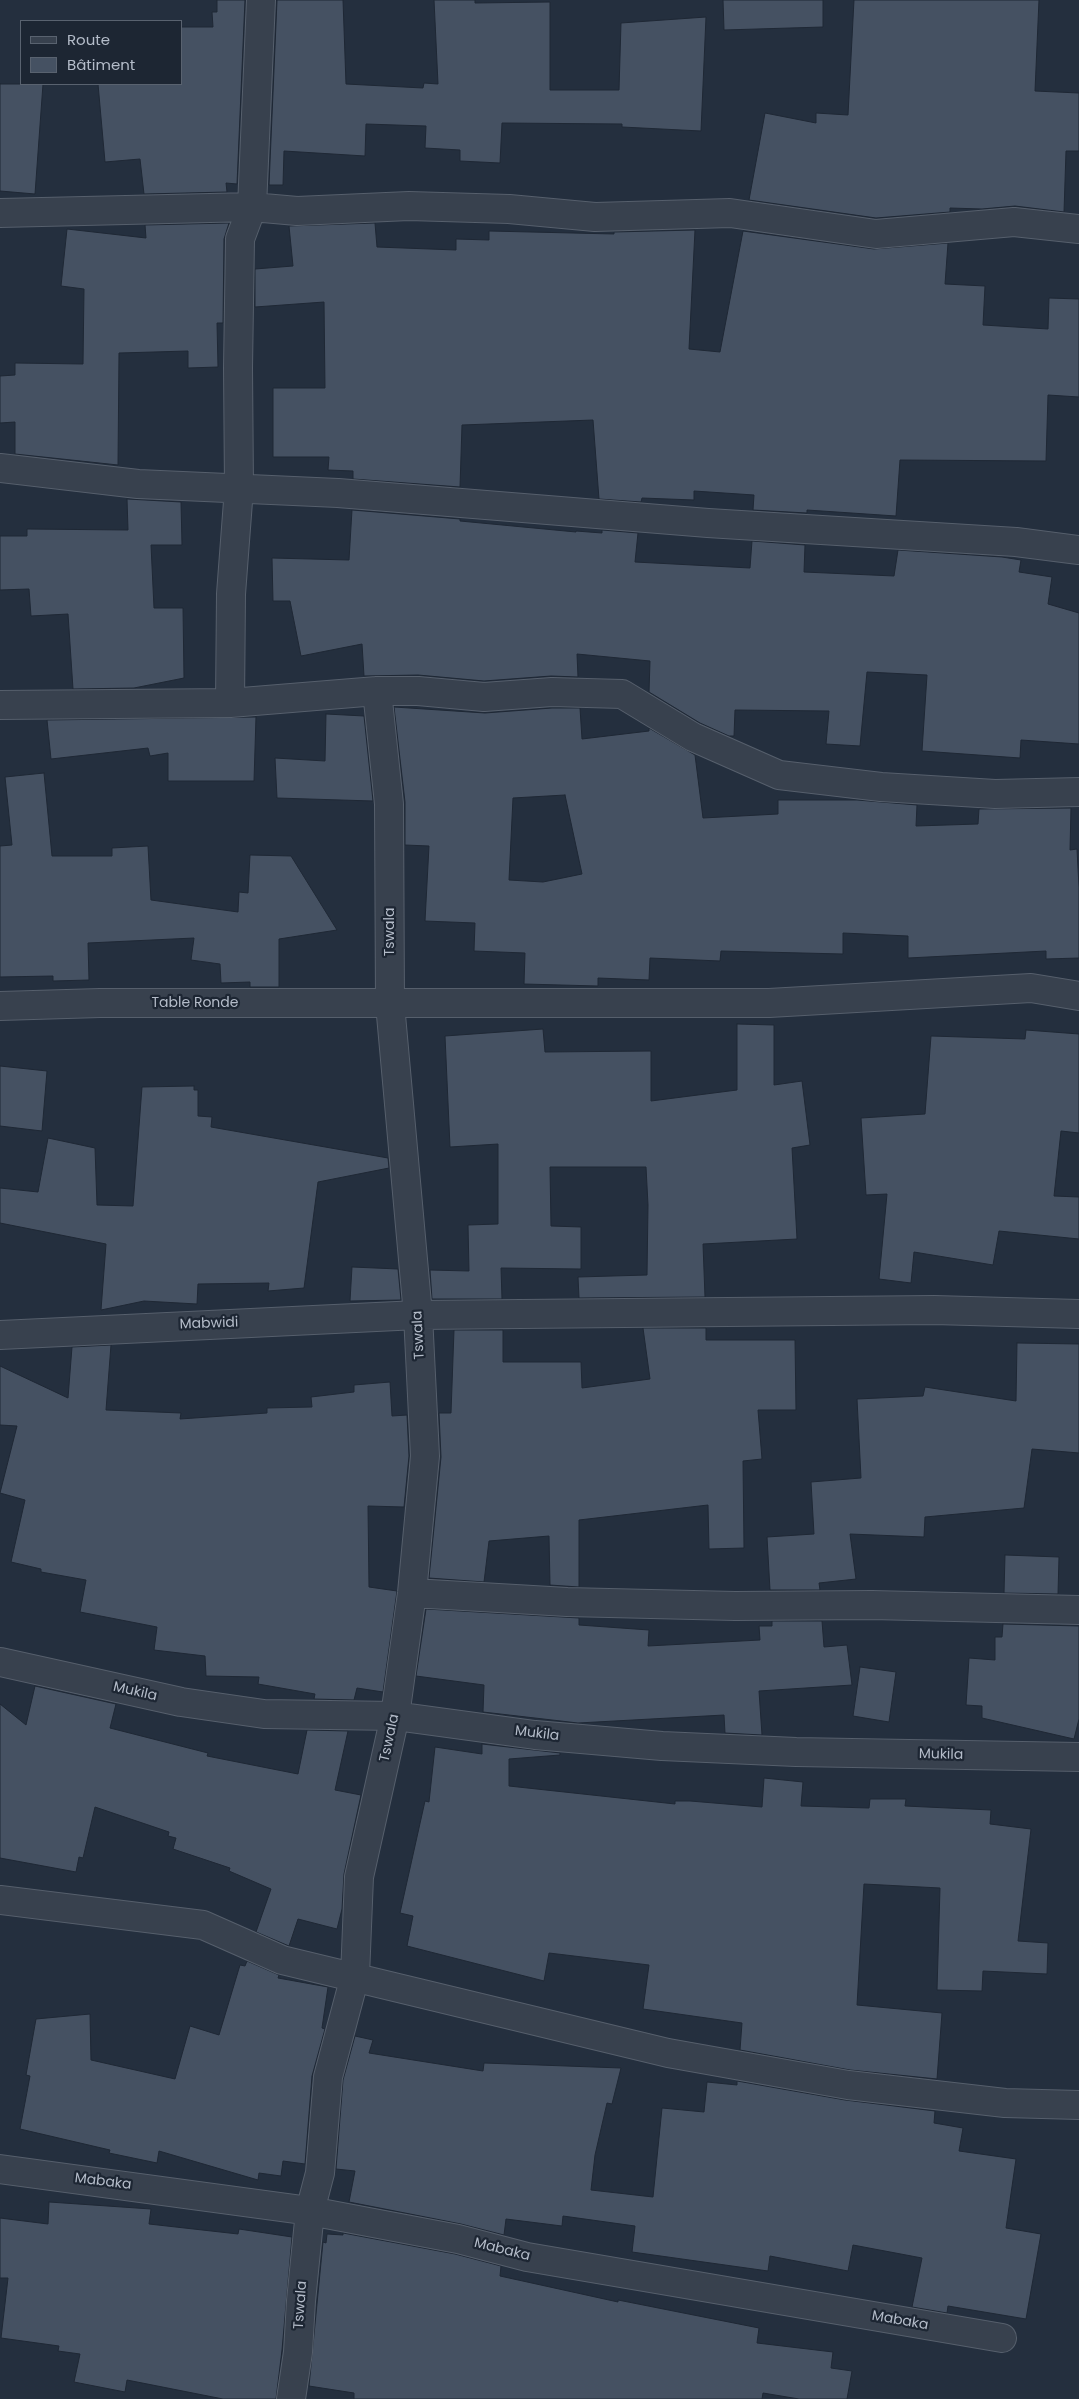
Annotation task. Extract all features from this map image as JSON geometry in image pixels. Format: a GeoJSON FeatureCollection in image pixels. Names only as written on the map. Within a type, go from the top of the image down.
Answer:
{"type":"FeatureCollection","features":[{"type":"Feature","properties":{"kind":"street"},"geometry":{"type":"LineString","coordinates":[[230,703],[231,594],[239,488],[240,239],[252,208],[261,0]]}},
{"type":"Feature","properties":{"kind":"street"},"geometry":{"type":"LineString","coordinates":[[0,213],[252,208],[297,211],[427,206],[509,209],[595,217],[730,212],[876,234],[1014,222],[1079,229]]}},
{"type":"Feature","properties":{"kind":"street"},"geometry":{"type":"LineString","coordinates":[[0,468],[138,484],[338,493],[708,523],[1016,542],[1079,550]]}},
{"type":"Feature","properties":{"kind":"street"},"geometry":{"type":"LineString","coordinates":[[0,705],[230,703],[377,691],[418,691],[484,697],[552,692],[622,694],[693,737],[779,775],[881,787],[995,794],[1079,792]]}},
{"type":"Feature","properties":{"kind":"street","name":"Tswala"},"geometry":{"type":"LineString","coordinates":[[291,2399],[298,2352],[310,2211],[320,2173],[328,2077],[355,1976],[359,1877],[395,1716],[412,1593],[424,1456],[418,1315],[390,1004],[389,804],[377,691]]}},
{"type":"Feature","properties":{"kind":"street","name":"Table Ronde"},"geometry":{"type":"LineString","coordinates":[[0,1006],[100,1003],[769,1003],[1031,988],[1079,996]]}},
{"type":"Feature","properties":{"kind":"street","name":"Mabwidi"},"geometry":{"type":"LineString","coordinates":[[0,1334],[418,1315],[934,1310],[1079,1314]]}},
{"type":"Feature","properties":{"kind":"street"},"geometry":{"type":"LineString","coordinates":[[412,1593],[566,1602],[735,1606],[872,1605],[1079,1610]]}},
{"type":"Feature","properties":{"kind":"street","name":"Mukila"},"geometry":{"type":"LineString","coordinates":[[0,1662],[181,1702],[264,1714],[395,1716],[535,1735],[662,1746],[796,1752],[1079,1757]]}},
{"type":"Feature","properties":{"kind":"street"},"geometry":{"type":"LineString","coordinates":[[0,1900],[204,1925],[282,1960],[687,2056],[848,2085],[1005,2103],[1079,2105]]}},
{"type":"Feature","properties":{"kind":"street","name":"Mabaka"},"geometry":{"type":"LineString","coordinates":[[0,2169],[310,2211],[458,2239],[527,2257],[1002,2338]]}},
{"type":"Feature","properties":{"kind":"building"},"geometry":{"type":"Polygon","coordinates":[[[217,0],[245,0],[237,184],[226,183],[227,192],[144,194],[140,159],[105,162],[98,85],[182,85],[182,27],[213,27],[212,12],[217,12],[217,0]]]}},
{"type":"Feature","properties":{"kind":"building"},"geometry":{"type":"Polygon","coordinates":[[[277,0],[343,0],[346,84],[423,88],[424,83],[438,84],[434,0],[475,0],[475,3],[550,2],[550,90],[619,90],[621,23],[706,17],[701,131],[622,127],[622,124],[502,123],[500,163],[460,161],[460,150],[425,148],[426,126],[366,124],[365,156],[284,151],[283,185],[269,185],[277,0]]]}},
{"type":"Feature","properties":{"kind":"building"},"geometry":{"type":"Polygon","coordinates":[[[723,0],[823,0],[823,27],[724,30],[723,0]]]}},
{"type":"Feature","properties":{"kind":"building"},"geometry":{"type":"Polygon","coordinates":[[[854,0],[1039,0],[1035,91],[1079,93],[1079,151],[1066,151],[1064,212],[1015,206],[982,209],[950,208],[950,212],[876,218],[749,200],[765,113],[816,123],[816,113],[848,115],[854,0]]]}},
{"type":"Feature","properties":{"kind":"building"},"geometry":{"type":"Polygon","coordinates":[[[0,84],[43,85],[35,194],[0,191],[0,84]]]}},
{"type":"Feature","properties":{"kind":"building"},"geometry":{"type":"Polygon","coordinates":[[[229,223],[224,239],[223,323],[217,323],[218,367],[188,368],[188,351],[119,353],[118,465],[15,454],[15,422],[0,423],[0,376],[15,375],[15,363],[83,364],[84,289],[61,286],[67,229],[146,238],[145,225],[229,223]]]}},
{"type":"Feature","properties":{"kind":"building"},"geometry":{"type":"Polygon","coordinates":[[[375,223],[377,247],[456,250],[456,239],[489,240],[489,231],[614,234],[614,232],[695,230],[689,349],[720,352],[743,231],[874,249],[948,243],[945,284],[985,286],[983,325],[1048,329],[1049,298],[1079,299],[1079,397],[1048,395],[1046,461],[900,460],[896,516],[807,510],[807,513],[753,510],[754,495],[694,491],[694,500],[642,498],[641,502],[599,499],[593,420],[462,425],[460,487],[353,479],[353,471],[328,470],[329,457],[273,457],[273,388],[325,388],[324,302],[255,307],[255,269],[293,266],[289,226],[375,223]]]}},
{"type":"Feature","properties":{"kind":"building"},"geometry":{"type":"Polygon","coordinates":[[[127,499],[181,502],[182,545],[151,545],[154,608],[183,608],[184,678],[134,688],[73,689],[68,614],[31,616],[29,589],[0,590],[0,536],[27,536],[27,529],[128,530],[127,499]]]}},
{"type":"Feature","properties":{"kind":"building"},"geometry":{"type":"Polygon","coordinates":[[[352,510],[460,519],[460,521],[576,532],[602,533],[602,530],[638,533],[635,562],[750,568],[752,541],[805,545],[804,572],[894,576],[898,550],[1021,560],[1019,572],[1052,577],[1048,604],[1079,613],[1079,744],[1021,740],[1020,758],[922,751],[927,675],[867,672],[860,746],[826,744],[829,711],[735,710],[734,736],[729,736],[700,723],[649,692],[650,661],[577,654],[578,677],[551,676],[484,681],[418,675],[364,676],[362,644],[301,656],[290,601],[273,601],[272,558],[349,560],[352,510]]]}},
{"type":"Feature","properties":{"kind":"building"},"geometry":{"type":"Polygon","coordinates":[[[394,707],[485,713],[580,708],[582,739],[649,731],[649,728],[695,755],[703,818],[778,814],[778,800],[857,800],[917,805],[916,826],[978,824],[979,809],[1071,808],[1070,850],[1077,849],[1079,958],[1046,959],[1046,951],[908,958],[908,936],[843,933],[843,954],[721,951],[720,961],[650,958],[649,980],[598,978],[598,986],[524,984],[525,953],[474,951],[475,923],[425,921],[429,846],[405,845],[405,802],[394,707]],[[565,795],[513,798],[509,880],[543,882],[582,874],[565,795]]]}},
{"type":"Feature","properties":{"kind":"building"},"geometry":{"type":"Polygon","coordinates":[[[326,714],[364,716],[373,801],[277,798],[275,758],[325,761],[326,714]]]}},
{"type":"Feature","properties":{"kind":"building"},"geometry":{"type":"Polygon","coordinates":[[[256,717],[254,781],[168,781],[168,753],[150,756],[148,748],[51,759],[47,720],[256,717]]]}},
{"type":"Feature","properties":{"kind":"building"},"geometry":{"type":"Polygon","coordinates":[[[44,773],[52,856],[112,856],[112,848],[148,846],[151,900],[238,912],[239,892],[248,893],[250,855],[291,856],[337,930],[279,939],[279,987],[250,987],[250,982],[221,983],[220,964],[191,960],[194,938],[88,943],[89,980],[53,981],[53,976],[0,977],[0,846],[12,845],[5,777],[44,773]]]}},
{"type":"Feature","properties":{"kind":"building"},"geometry":{"type":"Polygon","coordinates":[[[737,1024],[774,1025],[774,1085],[802,1081],[810,1145],[792,1148],[797,1239],[703,1244],[705,1297],[579,1298],[578,1277],[647,1275],[648,1205],[646,1167],[550,1167],[551,1226],[581,1227],[581,1269],[501,1268],[502,1299],[432,1299],[430,1270],[469,1271],[468,1225],[498,1224],[498,1144],[450,1147],[445,1036],[543,1029],[545,1052],[651,1051],[651,1101],[737,1090],[737,1024]]]}},
{"type":"Feature","properties":{"kind":"building"},"geometry":{"type":"Polygon","coordinates":[[[1026,1030],[1079,1034],[1079,1133],[1061,1131],[1054,1196],[1079,1197],[1079,1239],[999,1231],[993,1265],[914,1252],[911,1283],[879,1279],[887,1194],[866,1195],[861,1118],[925,1114],[931,1036],[1025,1039],[1026,1030]]]}},
{"type":"Feature","properties":{"kind":"building"},"geometry":{"type":"Polygon","coordinates":[[[0,1066],[47,1071],[42,1131],[0,1126],[0,1066]]]}},
{"type":"Feature","properties":{"kind":"building"},"geometry":{"type":"Polygon","coordinates":[[[194,1086],[194,1090],[198,1090],[198,1116],[212,1117],[211,1127],[388,1158],[389,1168],[318,1182],[304,1288],[268,1291],[269,1283],[198,1284],[197,1304],[144,1301],[101,1310],[106,1244],[0,1223],[0,1188],[38,1192],[48,1138],[95,1148],[97,1205],[133,1206],[142,1087],[194,1086]]]}},
{"type":"Feature","properties":{"kind":"building"},"geometry":{"type":"Polygon","coordinates":[[[352,1267],[398,1269],[401,1300],[350,1301],[352,1267]]]}},
{"type":"Feature","properties":{"kind":"building"},"geometry":{"type":"Polygon","coordinates":[[[643,1328],[706,1328],[706,1340],[795,1340],[796,1410],[758,1410],[762,1459],[743,1461],[744,1548],[709,1549],[708,1505],[579,1520],[579,1587],[550,1585],[549,1536],[489,1541],[484,1582],[429,1578],[441,1457],[439,1413],[451,1413],[454,1330],[503,1330],[503,1362],[581,1362],[582,1388],[650,1379],[643,1328]]]}},
{"type":"Feature","properties":{"kind":"building"},"geometry":{"type":"Polygon","coordinates":[[[1017,1343],[1079,1344],[1079,1453],[1032,1449],[1024,1508],[925,1517],[924,1537],[850,1534],[856,1579],[819,1583],[820,1590],[770,1590],[767,1537],[814,1534],[811,1482],[861,1478],[857,1399],[923,1396],[925,1387],[1016,1401],[1017,1343]]]}},
{"type":"Feature","properties":{"kind":"building"},"geometry":{"type":"Polygon","coordinates":[[[111,1345],[106,1410],[181,1413],[180,1419],[267,1413],[267,1408],[312,1407],[311,1397],[354,1392],[354,1385],[390,1382],[392,1416],[407,1415],[409,1456],[404,1507],[368,1506],[369,1587],[397,1591],[383,1692],[357,1688],[354,1700],[314,1699],[315,1694],[258,1684],[259,1677],[206,1676],[205,1656],[154,1650],[157,1627],[80,1612],[86,1580],[41,1572],[41,1569],[11,1562],[25,1500],[0,1493],[17,1426],[0,1425],[0,1366],[68,1398],[72,1347],[111,1345]]]}},
{"type":"Feature","properties":{"kind":"building"},"geometry":{"type":"Polygon","coordinates":[[[1005,1555],[1059,1557],[1058,1594],[1004,1593],[1005,1555]]]}},
{"type":"Feature","properties":{"kind":"building"},"geometry":{"type":"Polygon","coordinates":[[[426,1609],[579,1618],[579,1625],[649,1630],[648,1646],[760,1640],[759,1626],[772,1626],[772,1621],[822,1621],[824,1647],[847,1645],[852,1685],[759,1691],[762,1735],[725,1733],[724,1715],[578,1723],[483,1712],[484,1685],[416,1676],[426,1609]]]}},
{"type":"Feature","properties":{"kind":"building"},"geometry":{"type":"Polygon","coordinates":[[[1003,1624],[1079,1626],[1079,1719],[1074,1739],[982,1718],[982,1706],[966,1705],[969,1658],[995,1660],[995,1637],[1002,1637],[1003,1624]]]}},
{"type":"Feature","properties":{"kind":"building"},"geometry":{"type":"Polygon","coordinates":[[[860,1667],[896,1672],[889,1722],[853,1716],[860,1667]]]}},
{"type":"Feature","properties":{"kind":"building"},"geometry":{"type":"Polygon","coordinates":[[[35,1686],[116,1704],[110,1728],[208,1753],[207,1756],[298,1774],[307,1730],[348,1731],[335,1790],[361,1795],[344,1874],[342,1909],[337,1929],[298,1919],[289,1946],[256,1932],[271,1889],[229,1871],[230,1868],[173,1849],[176,1838],[168,1836],[169,1832],[95,1807],[83,1858],[79,1857],[76,1872],[0,1858],[0,1704],[26,1725],[35,1686]]]}},
{"type":"Feature","properties":{"kind":"building"},"geometry":{"type":"Polygon","coordinates":[[[482,1744],[560,1753],[560,1755],[509,1759],[509,1786],[675,1804],[675,1801],[690,1801],[762,1807],[764,1778],[803,1782],[801,1806],[869,1808],[870,1799],[906,1799],[905,1806],[991,1810],[990,1824],[1031,1829],[1018,1941],[1048,1943],[1047,1974],[983,1971],[982,1991],[937,1990],[940,1888],[864,1884],[857,2005],[942,2013],[937,2079],[850,2070],[740,2050],[742,2023],[643,2009],[649,1965],[549,1953],[544,1981],[407,1946],[413,1916],[400,1913],[425,1801],[429,1802],[435,1747],[482,1754],[482,1744]]]}},
{"type":"Feature","properties":{"kind":"building"},"geometry":{"type":"Polygon","coordinates":[[[247,1961],[279,1975],[278,1978],[328,1987],[322,2028],[325,2029],[312,2076],[305,2164],[283,2161],[281,2176],[259,2173],[258,2180],[159,2151],[157,2163],[109,2153],[110,2150],[20,2129],[30,2076],[26,2075],[36,2019],[90,2014],[91,2060],[175,2079],[190,2026],[219,2035],[240,1965],[245,1966],[247,1961]]]}},
{"type":"Feature","properties":{"kind":"building"},"geometry":{"type":"Polygon","coordinates":[[[355,2036],[373,2040],[369,2053],[483,2071],[484,2063],[621,2068],[612,2104],[607,2103],[595,2155],[591,2190],[653,2197],[662,2108],[704,2112],[707,2082],[737,2085],[737,2081],[845,2100],[935,2111],[934,2123],[963,2128],[959,2151],[1016,2159],[1006,2228],[1041,2234],[1026,2319],[948,2306],[947,2313],[912,2307],[922,2258],[853,2245],[848,2271],[770,2256],[768,2271],[632,2252],[635,2226],[563,2216],[562,2226],[506,2219],[504,2235],[461,2224],[349,2202],[355,2171],[336,2169],[343,2080],[355,2036]]]}},
{"type":"Feature","properties":{"kind":"building"},"geometry":{"type":"Polygon","coordinates":[[[49,2202],[151,2209],[149,2224],[238,2234],[239,2229],[292,2237],[276,2399],[223,2399],[127,2380],[125,2392],[74,2382],[80,2354],[58,2351],[59,2346],[1,2338],[8,2278],[0,2278],[0,2218],[48,2224],[49,2202]]]}},
{"type":"Feature","properties":{"kind":"building"},"geometry":{"type":"Polygon","coordinates":[[[343,2233],[455,2254],[501,2266],[500,2276],[618,2302],[618,2300],[759,2328],[757,2343],[833,2352],[831,2368],[852,2371],[847,2399],[799,2399],[763,2393],[762,2399],[354,2399],[354,2393],[309,2386],[323,2242],[326,2243],[327,2234],[343,2235],[343,2233]]]}}]}
